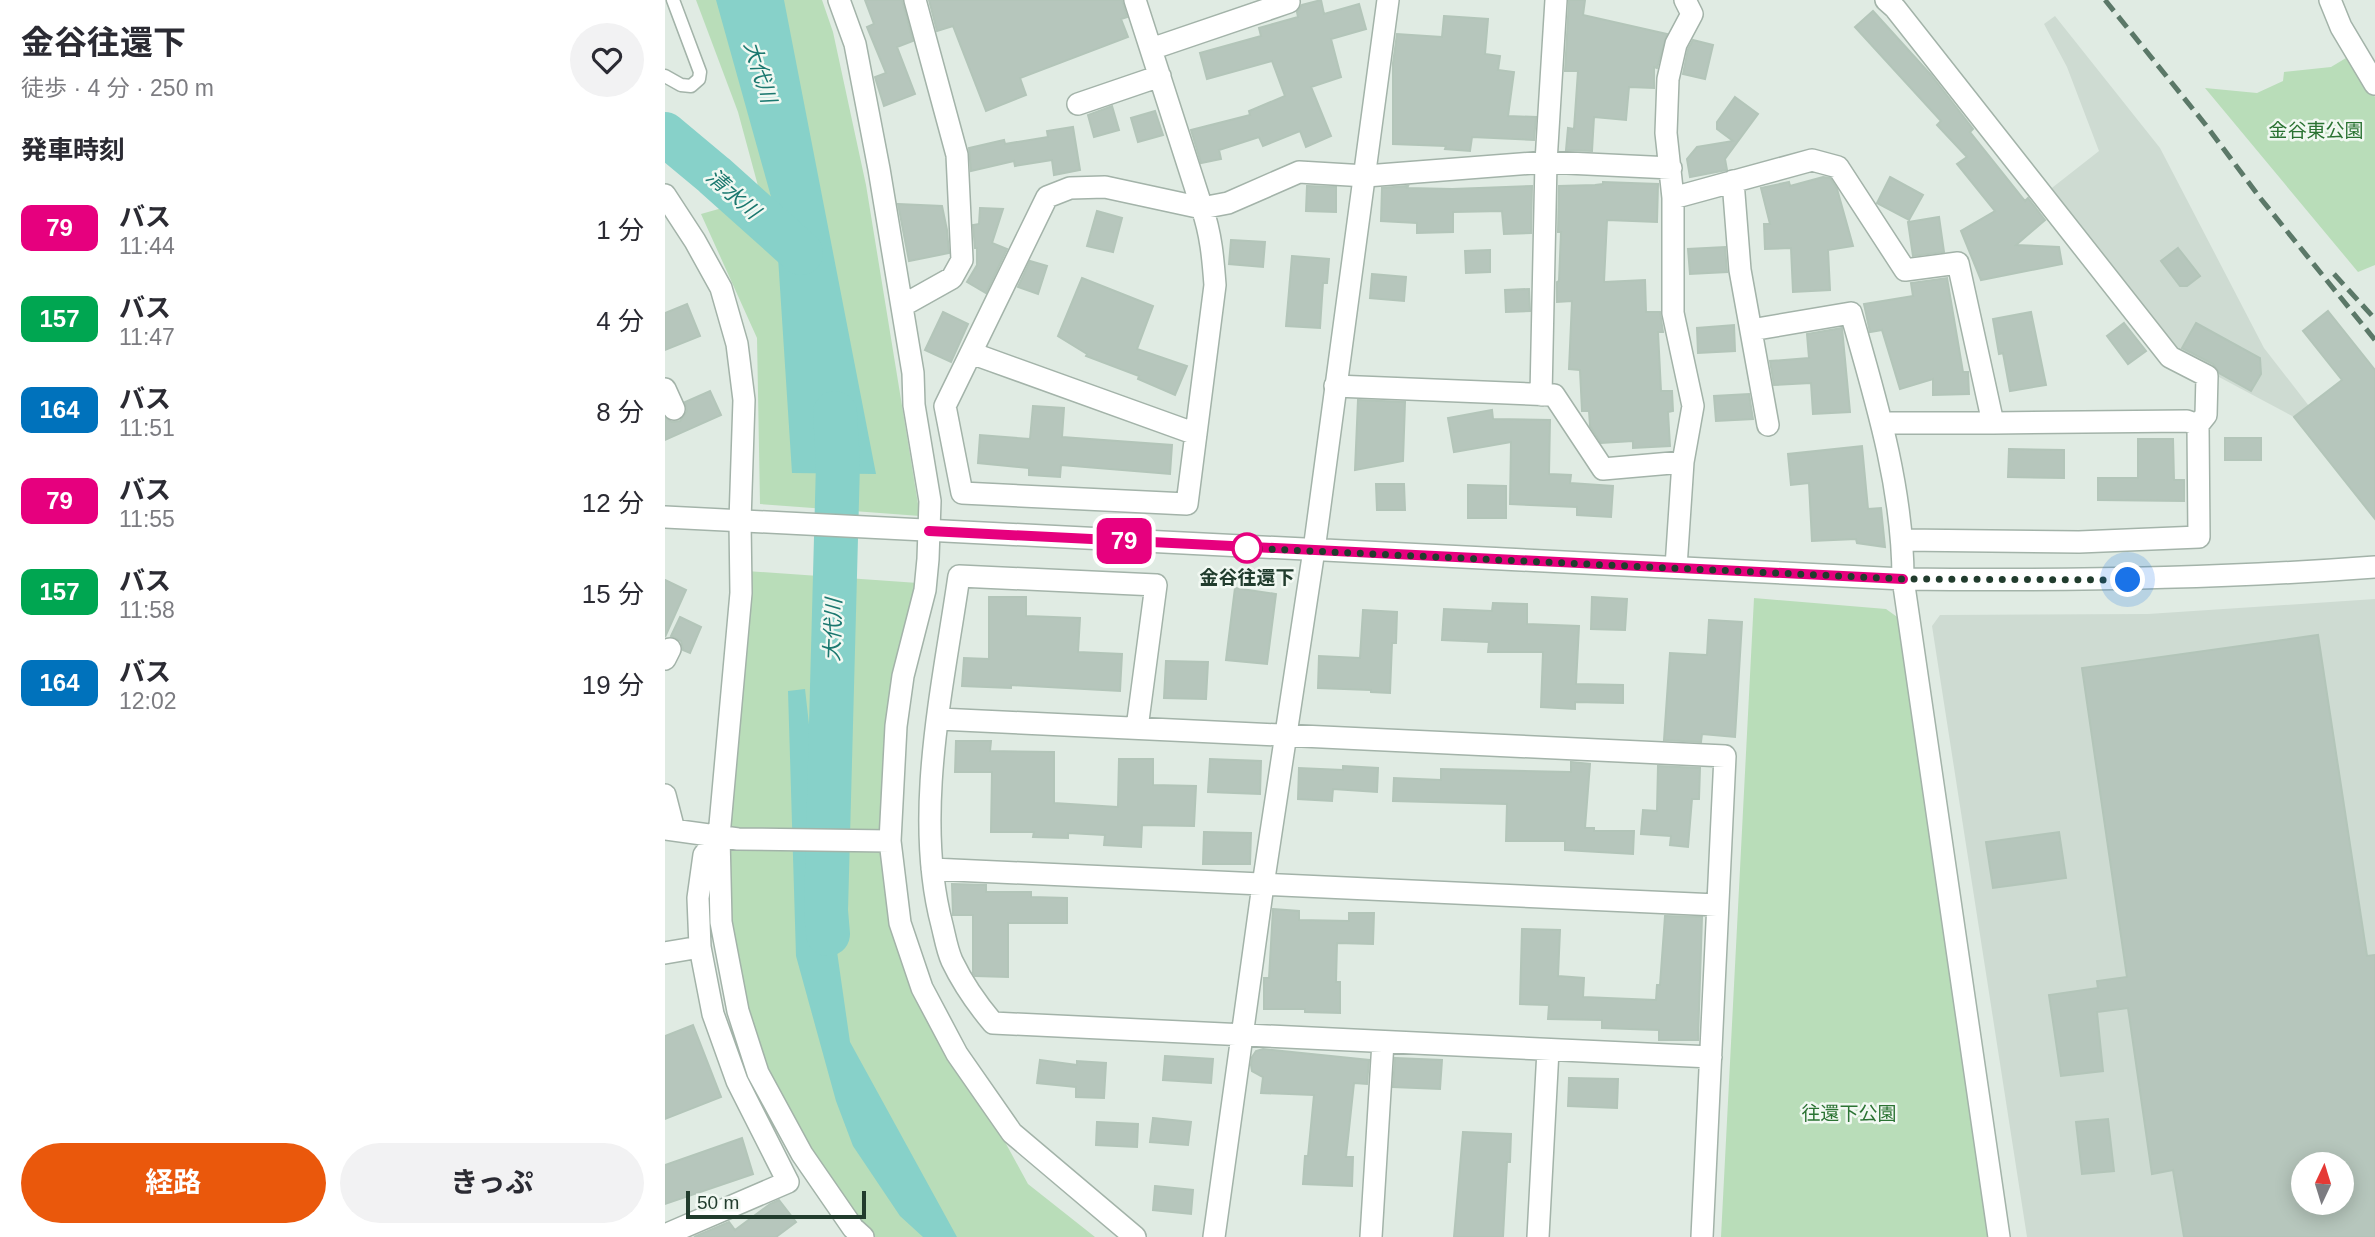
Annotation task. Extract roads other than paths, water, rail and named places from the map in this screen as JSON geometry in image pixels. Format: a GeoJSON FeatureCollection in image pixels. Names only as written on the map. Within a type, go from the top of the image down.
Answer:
{"type":"FeatureCollection","features":[{"type":"Feature","properties":{"kind":"street"},"geometry":{"type":"LineString","coordinates":[[839,0],[855,44],[879,169],[913,373],[914,405],[930,501],[925,590],[903,676],[896,726],[890,841],[900,923],[922,988],[962,1063],[1013,1133],[1135,1237]]}},
{"type":"Feature","properties":{"kind":"street"},"geometry":{"type":"LineString","coordinates":[[902,306],[952,278],[962,260],[957,155],[915,0]]}},
{"type":"Feature","properties":{"kind":"street"},"geometry":{"type":"LineString","coordinates":[[1135,0],[1160,76],[1202,208],[1210,232],[1215,285],[1187,504],[962,493],[946,406],[1047,197],[1070,188],[1105,187],[1202,208],[1228,203],[1299,172],[1366,176],[1546,162],[1671,168]]}},
{"type":"Feature","properties":{"kind":"street"},"geometry":{"type":"LineString","coordinates":[[1214,1237],[1263,885],[1314,550],[1388,0]]}},
{"type":"Feature","properties":{"kind":"street"},"geometry":{"type":"LineString","coordinates":[[1541,395],[1546,162],[1556,0]]}},
{"type":"Feature","properties":{"kind":"street"},"geometry":{"type":"LineString","coordinates":[[1677,567],[1683,462],[1693,406],[1674,313],[1673,198],[1666,133],[1668,79],[1676,44],[1692,14],[1685,0]]}},
{"type":"Feature","properties":{"kind":"street"},"geometry":{"type":"LineString","coordinates":[[1886,0],[2170,357],[2207,376],[2206,415],[2198,425],[2199,537],[2080,542],[1903,540]]}},
{"type":"Feature","properties":{"kind":"street"},"geometry":{"type":"LineString","coordinates":[[2330,0],[2341,27],[2375,84]]}},
{"type":"Feature","properties":{"kind":"street"},"geometry":{"type":"LineString","coordinates":[[1151,49],[1289,2]]}},
{"type":"Feature","properties":{"kind":"street"},"geometry":{"type":"LineString","coordinates":[[1078,104],[1160,76]]}},
{"type":"Feature","properties":{"kind":"street"},"geometry":{"type":"LineString","coordinates":[[1673,198],[1812,160],[1838,167],[1905,270],[1958,263],[1993,423]]}},
{"type":"Feature","properties":{"kind":"street"},"geometry":{"type":"LineString","coordinates":[[1733,181],[1740,270],[1768,425]]}},
{"type":"Feature","properties":{"kind":"street"},"geometry":{"type":"LineString","coordinates":[[665,195],[721,288],[737,344],[744,400],[745,522],[729,837],[721,922],[738,1011],[758,1073],[802,1154],[853,1228],[863,1237]]}},
{"type":"Feature","properties":{"kind":"street"},"geometry":{"type":"LineString","coordinates":[[1751,330],[1851,313],[1882,423],[1903,540],[1903,579],[1999,1237]]}},
{"type":"Feature","properties":{"kind":"street"},"geometry":{"type":"LineString","coordinates":[[971,353],[1196,434]]}},
{"type":"Feature","properties":{"kind":"street"},"geometry":{"type":"LineString","coordinates":[[1335,386],[1553,395],[1603,469],[1683,462]]}},
{"type":"Feature","properties":{"kind":"street"},"geometry":{"type":"LineString","coordinates":[[665,389],[674,409]]}},
{"type":"Feature","properties":{"kind":"street"},"geometry":{"type":"LineString","coordinates":[[1882,423],[2187,421],[2198,425]]}},
{"type":"Feature","properties":{"kind":"street"},"geometry":{"type":"LineString","coordinates":[[665,517],[1903,579],[2154,579],[2375,567]]}},
{"type":"Feature","properties":{"kind":"street"},"geometry":{"type":"LineString","coordinates":[[1137,728],[1156,585],[959,576],[939,719],[929,830],[935,897],[951,959],[974,1000],[993,1023],[1711,1057]]}},
{"type":"Feature","properties":{"kind":"street"},"geometry":{"type":"LineString","coordinates":[[939,719],[1725,756],[1702,1237]]}},
{"type":"Feature","properties":{"kind":"street"},"geometry":{"type":"LineString","coordinates":[[665,795],[669,830],[729,837],[890,841]]}},
{"type":"Feature","properties":{"kind":"street"},"geometry":{"type":"LineString","coordinates":[[665,1235],[787,1182],[737,1081],[713,1014],[700,947],[698,898],[704,855],[729,837]]}},
{"type":"Feature","properties":{"kind":"street"},"geometry":{"type":"LineString","coordinates":[[932,869],[1717,905]]}},
{"type":"Feature","properties":{"kind":"street"},"geometry":{"type":"LineString","coordinates":[[665,953],[700,947]]}},
{"type":"Feature","properties":{"kind":"street"},"geometry":{"type":"LineString","coordinates":[[1371,1237],[1383,1042]]}},
{"type":"Feature","properties":{"kind":"street"},"geometry":{"type":"LineString","coordinates":[[1538,1237],[1548,1050]]}},
{"type":"Feature","properties":{"kind":"lane"},"geometry":{"type":"LineString","coordinates":[[665,76],[681,85],[691,86],[699,79],[699,72],[673,0]]}},
{"type":"Feature","properties":{"kind":"water"},"geometry":{"type":"Polygon","coordinates":[[[716,0],[784,0],[876,474],[792,473],[775,211],[716,0]]]}},
{"type":"Feature","properties":{"kind":"water"},"geometry":{"type":"Polygon","coordinates":[[[805,689],[826,875],[850,1042],[957,1237],[923,1237],[900,1216],[853,1146],[836,1101],[796,956],[788,691],[805,689]]]}},
{"type":"Feature","properties":{"kind":"waterway","name":"清水川"},"geometry":{"type":"LineString","coordinates":[[665,134],[801,253]]}},
{"type":"Feature","properties":{"kind":"waterway","name":"大代川"},"geometry":{"type":"LineString","coordinates":[[828,934],[826,911],[838,463],[835,413]]}},
{"type":"Feature","properties":{"kind":"railway"},"geometry":{"type":"LineString","coordinates":[[2105,0],[2375,340]]}},
{"type":"Feature","properties":{"kind":"railway"},"geometry":{"type":"LineString","coordinates":[[2334,274],[2375,319]]}},
{"type":"Feature","properties":{"kind":"place","name":"金谷往還下"},"geometry":{"type":"Point","coordinates":[1247,548]}},
{"type":"Feature","properties":{"kind":"park label","name":"金谷東公園"},"geometry":{"type":"Point","coordinates":[2316,130]}},
{"type":"Feature","properties":{"kind":"park label","name":"往還下公園"},"geometry":{"type":"Point","coordinates":[1849,1113]}}]}
